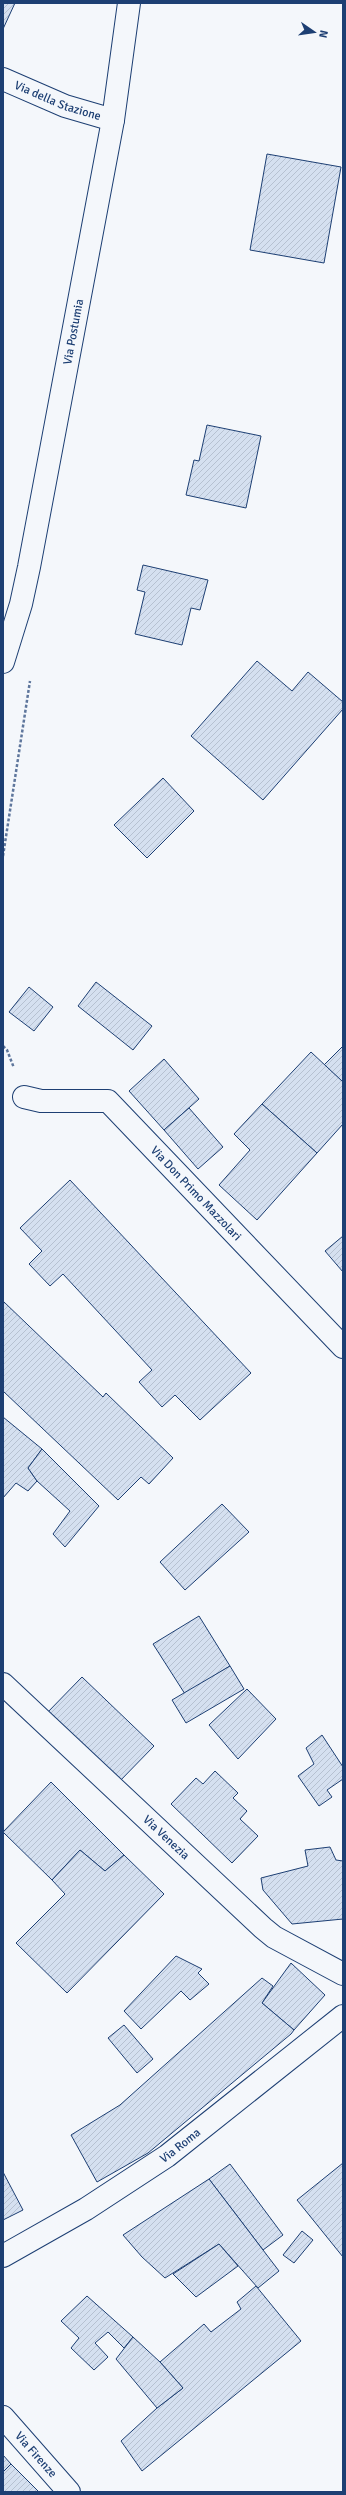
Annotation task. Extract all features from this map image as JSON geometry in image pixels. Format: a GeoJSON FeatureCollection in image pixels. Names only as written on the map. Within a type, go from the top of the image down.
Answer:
{"type":"FeatureCollection","features":[{"type":"Feature","properties":{"kind":"street","name":"Via Postumia"},"geometry":{"type":"LineString","coordinates":[[3,661],[21,604],[29,567],[113,120],[129,3]]}},
{"type":"Feature","properties":{"kind":"street","name":"Via della Stazione"},"geometry":{"type":"LineString","coordinates":[[3,79],[65,106],[113,120]]}},
{"type":"Feature","properties":{"kind":"street","name":"Via Don Primo Mazzolari"},"geometry":{"type":"LineString","coordinates":[[24,1097],[41,1101],[108,1101],[343,1347]]}},
{"type":"Feature","properties":{"kind":"street","name":"Via Venezia"},"geometry":{"type":"LineString","coordinates":[[3,1684],[263,1928],[274,1937],[343,1974]]}},
{"type":"Feature","properties":{"kind":"street","name":"Via Roma"},"geometry":{"type":"LineString","coordinates":[[3,2256],[86,2209],[167,2156],[343,2016]]}},
{"type":"Feature","properties":{"kind":"street","name":"Via Firenze"},"geometry":{"type":"LineString","coordinates":[[3,2417],[69,2492]]}},
{"type":"Feature","properties":{"kind":"building"},"geometry":{"type":"Polygon","coordinates":[[[3,3],[15,3],[3,29],[3,3]]]}},
{"type":"Feature","properties":{"kind":"building"},"geometry":{"type":"Polygon","coordinates":[[[267,154],[341,167],[324,263],[250,250],[267,154]]]}},
{"type":"Feature","properties":{"kind":"building"},"geometry":{"type":"Polygon","coordinates":[[[207,425],[261,436],[246,508],[186,495],[194,460],[199,461],[207,425]]]}},
{"type":"Feature","properties":{"kind":"building"},"geometry":{"type":"Polygon","coordinates":[[[143,565],[208,580],[200,610],[191,608],[182,645],[135,634],[145,592],[137,590],[143,565]]]}},
{"type":"Feature","properties":{"kind":"building"},"geometry":{"type":"Polygon","coordinates":[[[257,661],[292,691],[308,672],[343,702],[343,709],[263,800],[191,736],[257,661]]]}},
{"type":"Feature","properties":{"kind":"building"},"geometry":{"type":"Polygon","coordinates":[[[163,778],[194,811],[147,858],[114,825],[163,778]]]}},
{"type":"Feature","properties":{"kind":"building"},"geometry":{"type":"Polygon","coordinates":[[[96,982],[152,1026],[133,1050],[78,1006],[96,982]]]}},
{"type":"Feature","properties":{"kind":"building"},"geometry":{"type":"Polygon","coordinates":[[[29,987],[53,1007],[34,1031],[9,1012],[29,987]]]}},
{"type":"Feature","properties":{"kind":"building"},"geometry":{"type":"Polygon","coordinates":[[[343,1046],[343,1082],[324,1065],[343,1046]]]}},
{"type":"Feature","properties":{"kind":"building"},"geometry":{"type":"Polygon","coordinates":[[[311,1052],[343,1082],[343,1124],[317,1153],[262,1104],[311,1052]]]}},
{"type":"Feature","properties":{"kind":"building"},"geometry":{"type":"Polygon","coordinates":[[[164,1059],[199,1099],[164,1130],[129,1091],[164,1059]]]}},
{"type":"Feature","properties":{"kind":"building"},"geometry":{"type":"Polygon","coordinates":[[[262,1104],[317,1153],[257,1220],[219,1185],[250,1150],[234,1134],[262,1104]]]}},
{"type":"Feature","properties":{"kind":"building"},"geometry":{"type":"Polygon","coordinates":[[[189,1108],[223,1147],[198,1169],[164,1130],[189,1108]]]}},
{"type":"Feature","properties":{"kind":"building"},"geometry":{"type":"Polygon","coordinates":[[[70,1180],[251,1373],[200,1420],[175,1395],[162,1407],[139,1382],[152,1370],[63,1274],[50,1286],[29,1264],[42,1251],[20,1228],[70,1180]]]}},
{"type":"Feature","properties":{"kind":"building"},"geometry":{"type":"Polygon","coordinates":[[[343,1236],[343,1272],[325,1251],[343,1236]]]}},
{"type":"Feature","properties":{"kind":"building"},"geometry":{"type":"Polygon","coordinates":[[[3,1301],[103,1397],[106,1393],[173,1458],[149,1484],[141,1477],[118,1500],[3,1391],[3,1301]]]}},
{"type":"Feature","properties":{"kind":"building"},"geometry":{"type":"Polygon","coordinates":[[[3,1417],[42,1449],[28,1468],[37,1481],[28,1491],[16,1483],[3,1498],[3,1417]]]}},
{"type":"Feature","properties":{"kind":"building"},"geometry":{"type":"Polygon","coordinates":[[[42,1449],[99,1506],[65,1547],[53,1534],[70,1511],[37,1481],[28,1468],[42,1449]]]}},
{"type":"Feature","properties":{"kind":"building"},"geometry":{"type":"Polygon","coordinates":[[[222,1504],[249,1532],[185,1590],[160,1562],[222,1504]]]}},
{"type":"Feature","properties":{"kind":"building"},"geometry":{"type":"Polygon","coordinates":[[[199,1616],[230,1666],[185,1694],[153,1644],[199,1616]]]}},
{"type":"Feature","properties":{"kind":"building"},"geometry":{"type":"Polygon","coordinates":[[[230,1666],[244,1689],[186,1723],[172,1700],[230,1666]]]}},
{"type":"Feature","properties":{"kind":"building"},"geometry":{"type":"Polygon","coordinates":[[[82,1677],[154,1746],[117,1784],[45,1715],[82,1677]]]}},
{"type":"Feature","properties":{"kind":"building"},"geometry":{"type":"Polygon","coordinates":[[[247,1689],[276,1719],[238,1759],[209,1725],[247,1689]]]}},
{"type":"Feature","properties":{"kind":"building"},"geometry":{"type":"Polygon","coordinates":[[[322,1735],[343,1767],[343,1779],[327,1790],[332,1797],[319,1806],[298,1776],[314,1764],[306,1748],[322,1735]]]}},
{"type":"Feature","properties":{"kind":"building"},"geometry":{"type":"Polygon","coordinates":[[[215,1771],[238,1793],[233,1798],[247,1811],[240,1819],[258,1836],[232,1863],[171,1804],[196,1778],[203,1784],[215,1771]]]}},
{"type":"Feature","properties":{"kind":"building"},"geometry":{"type":"Polygon","coordinates":[[[51,1782],[124,1855],[105,1871],[80,1850],[52,1880],[3,1832],[51,1782]]]}},
{"type":"Feature","properties":{"kind":"building"},"geometry":{"type":"Polygon","coordinates":[[[330,1847],[336,1860],[343,1861],[343,1919],[292,1924],[263,1890],[261,1878],[308,1866],[305,1850],[330,1847]]]}},
{"type":"Feature","properties":{"kind":"building"},"geometry":{"type":"Polygon","coordinates":[[[80,1850],[105,1871],[124,1855],[164,1894],[67,1993],[16,1943],[65,1894],[52,1880],[80,1850]]]}},
{"type":"Feature","properties":{"kind":"building"},"geometry":{"type":"Polygon","coordinates":[[[176,1956],[202,1969],[198,1973],[209,1984],[190,2000],[181,1991],[141,2029],[124,2011],[176,1956]]]}},
{"type":"Feature","properties":{"kind":"building"},"geometry":{"type":"Polygon","coordinates":[[[291,1963],[325,1995],[294,2030],[262,2003],[291,1963]]]}},
{"type":"Feature","properties":{"kind":"building"},"geometry":{"type":"Polygon","coordinates":[[[262,1978],[273,1986],[262,2003],[294,2030],[291,2034],[148,2153],[97,2182],[71,2135],[120,2105],[262,1978]]]}},
{"type":"Feature","properties":{"kind":"building"},"geometry":{"type":"Polygon","coordinates":[[[124,2025],[153,2059],[137,2073],[108,2038],[124,2025]]]}},
{"type":"Feature","properties":{"kind":"building"},"geometry":{"type":"Polygon","coordinates":[[[343,2163],[343,2257],[297,2200],[343,2163]]]}},
{"type":"Feature","properties":{"kind":"building"},"geometry":{"type":"Polygon","coordinates":[[[230,2164],[283,2235],[263,2250],[209,2179],[230,2164]]]}},
{"type":"Feature","properties":{"kind":"building"},"geometry":{"type":"Polygon","coordinates":[[[3,2172],[23,2210],[3,2220],[3,2172]]]}},
{"type":"Feature","properties":{"kind":"building"},"geometry":{"type":"Polygon","coordinates":[[[209,2179],[279,2271],[258,2288],[219,2244],[165,2278],[142,2257],[123,2235],[209,2179]]]}},
{"type":"Feature","properties":{"kind":"building"},"geometry":{"type":"Polygon","coordinates":[[[302,2231],[313,2240],[294,2263],[283,2255],[302,2231]]]}},
{"type":"Feature","properties":{"kind":"building"},"geometry":{"type":"Polygon","coordinates":[[[219,2244],[238,2266],[196,2297],[173,2274],[219,2244]]]}},
{"type":"Feature","properties":{"kind":"building"},"geometry":{"type":"Polygon","coordinates":[[[256,2286],[301,2341],[142,2471],[121,2441],[157,2408],[183,2388],[160,2362],[204,2324],[211,2332],[241,2309],[237,2302],[256,2286]]]}},
{"type":"Feature","properties":{"kind":"building"},"geometry":{"type":"Polygon","coordinates":[[[87,2296],[133,2337],[124,2348],[108,2332],[95,2343],[108,2357],[94,2370],[71,2348],[79,2338],[61,2321],[87,2296]]]}},
{"type":"Feature","properties":{"kind":"building"},"geometry":{"type":"Polygon","coordinates":[[[133,2337],[160,2362],[183,2388],[157,2408],[116,2359],[133,2337]]]}},
{"type":"Feature","properties":{"kind":"building"},"geometry":{"type":"Polygon","coordinates":[[[3,2455],[11,2464],[3,2472],[3,2455]]]}},
{"type":"Feature","properties":{"kind":"building"},"geometry":{"type":"Polygon","coordinates":[[[11,2464],[39,2492],[3,2492],[3,2472],[11,2464]]]}}]}
